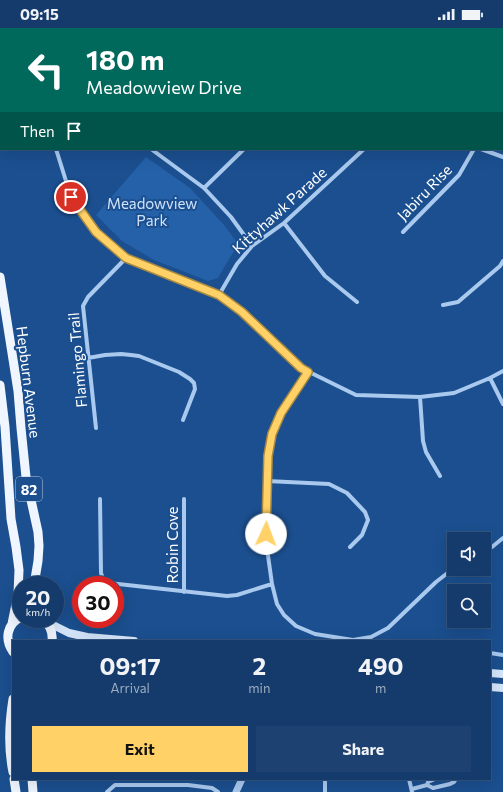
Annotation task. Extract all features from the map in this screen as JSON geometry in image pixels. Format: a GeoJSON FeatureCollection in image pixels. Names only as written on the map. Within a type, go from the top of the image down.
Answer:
{"type":"FeatureCollection","features":[{"type":"Feature","properties":{"kind":"main road","name":"Hepburn Avenue"},"geometry":{"type":"LineString","coordinates":[[0,277],[18,391],[26,477],[38,532],[38,554],[35,576]]}},
{"type":"Feature","properties":{"kind":"main road","name":"Hepburn Avenue"},"geometry":{"type":"LineString","coordinates":[[0,385],[5,427],[11,519],[16,547],[18,576]]}},
{"type":"Feature","properties":{"kind":"main road","name":"82"},"geometry":{"type":"LineString","coordinates":[[12,624],[7,636],[8,644],[12,651]]}},
{"type":"Feature","properties":{"kind":"main road"},"geometry":{"type":"LineString","coordinates":[[50,628],[53,637],[52,640]]}},
{"type":"Feature","properties":{"kind":"main road"},"geometry":{"type":"LineString","coordinates":[[59,628],[69,633],[87,637],[122,640]]}},
{"type":"Feature","properties":{"kind":"main road"},"geometry":{"type":"LineString","coordinates":[[491,673],[503,674]]}},
{"type":"Feature","properties":{"kind":"main road"},"geometry":{"type":"LineString","coordinates":[[491,687],[503,688]]}},
{"type":"Feature","properties":{"kind":"main road"},"geometry":{"type":"LineString","coordinates":[[12,704],[10,713],[9,739],[12,767]]}},
{"type":"Feature","properties":{"kind":"main road"},"geometry":{"type":"LineString","coordinates":[[14,780],[16,792]]}},
{"type":"Feature","properties":{"kind":"main road"},"geometry":{"type":"LineString","coordinates":[[32,780],[33,792]]}},
{"type":"Feature","properties":{"kind":"street"},"geometry":{"type":"LineString","coordinates":[[56,150],[71,197],[96,232],[126,258],[219,295],[242,312],[301,368],[308,372],[356,395],[420,397],[454,393],[503,371]]}},
{"type":"Feature","properties":{"kind":"street"},"geometry":{"type":"LineString","coordinates":[[152,150],[204,188],[230,217],[252,246]]}},
{"type":"Feature","properties":{"kind":"street"},"geometry":{"type":"LineString","coordinates":[[204,188],[243,150]]}},
{"type":"Feature","properties":{"kind":"street","name":"Kittyhawk Parade"},"geometry":{"type":"LineString","coordinates":[[219,295],[237,264],[252,246],[284,222],[363,150]]}},
{"type":"Feature","properties":{"kind":"street","name":"Jabiru Rise"},"geometry":{"type":"LineString","coordinates":[[403,232],[460,174],[473,150]]}},
{"type":"Feature","properties":{"kind":"street"},"geometry":{"type":"LineString","coordinates":[[484,150],[503,157]]}},
{"type":"Feature","properties":{"kind":"street"},"geometry":{"type":"LineString","coordinates":[[284,222],[325,276],[357,302]]}},
{"type":"Feature","properties":{"kind":"street","name":"Flamingo Trail"},"geometry":{"type":"LineString","coordinates":[[96,428],[83,306],[88,297],[126,258]]}},
{"type":"Feature","properties":{"kind":"street"},"geometry":{"type":"LineString","coordinates":[[443,305],[458,302],[500,266],[503,261]]}},
{"type":"Feature","properties":{"kind":"street"},"geometry":{"type":"LineString","coordinates":[[88,358],[105,355],[131,354],[175,370],[190,379],[194,383],[196,389],[183,420]]}},
{"type":"Feature","properties":{"kind":"street"},"geometry":{"type":"LineString","coordinates":[[308,372],[281,413],[272,434],[268,456],[266,534],[272,584],[277,604],[284,615],[296,626],[315,634],[353,640],[371,637],[388,628],[447,573]]}},
{"type":"Feature","properties":{"kind":"street"},"geometry":{"type":"LineString","coordinates":[[490,378],[503,404]]}},
{"type":"Feature","properties":{"kind":"street"},"geometry":{"type":"LineString","coordinates":[[420,397],[423,441],[426,452],[440,476]]}},
{"type":"Feature","properties":{"kind":"street"},"geometry":{"type":"LineString","coordinates":[[267,481],[329,484],[347,493],[365,512],[368,520],[362,535],[350,547]]}},
{"type":"Feature","properties":{"kind":"street"},"geometry":{"type":"LineString","coordinates":[[100,499],[100,573],[103,579],[109,583],[227,596],[237,595],[272,584]]}},
{"type":"Feature","properties":{"kind":"street","name":"Robin Cove"},"geometry":{"type":"LineString","coordinates":[[184,499],[184,592]]}},
{"type":"Feature","properties":{"kind":"street"},"geometry":{"type":"LineString","coordinates":[[491,548],[503,538]]}},
{"type":"Feature","properties":{"kind":"street"},"geometry":{"type":"LineString","coordinates":[[491,653],[503,654]]}},
{"type":"Feature","properties":{"kind":"street"},"geometry":{"type":"LineString","coordinates":[[188,785],[190,780]]}},
{"type":"Feature","properties":{"kind":"street"},"geometry":{"type":"LineString","coordinates":[[236,792],[242,780]]}},
{"type":"Feature","properties":{"kind":"street"},"geometry":{"type":"LineString","coordinates":[[325,780],[325,792]]}},
{"type":"Feature","properties":{"kind":"street"},"geometry":{"type":"LineString","coordinates":[[410,780],[412,791],[427,785],[428,782],[432,780]]}},
{"type":"Feature","properties":{"kind":"street"},"geometry":{"type":"LineString","coordinates":[[427,785],[433,788],[450,784],[455,780]]}},
{"type":"Feature","properties":{"kind":"street"},"geometry":{"type":"LineString","coordinates":[[107,792],[115,785],[188,785],[212,788],[218,792]]}},
{"type":"Feature","properties":{"kind":"green space","name":"Meadowview Park"},"geometry":{"type":"Polygon","coordinates":[[[146,157],[190,188],[224,225],[236,241],[235,250],[218,278],[208,281],[154,260],[122,241],[96,215],[146,157]]]}},
{"type":"Feature","properties":{"kind":"route"},"geometry":{"type":"LineString","coordinates":[[71,197],[96,232],[126,258],[219,295],[242,312],[301,368],[308,372],[281,413],[272,434],[268,456],[266,534]]}}]}
